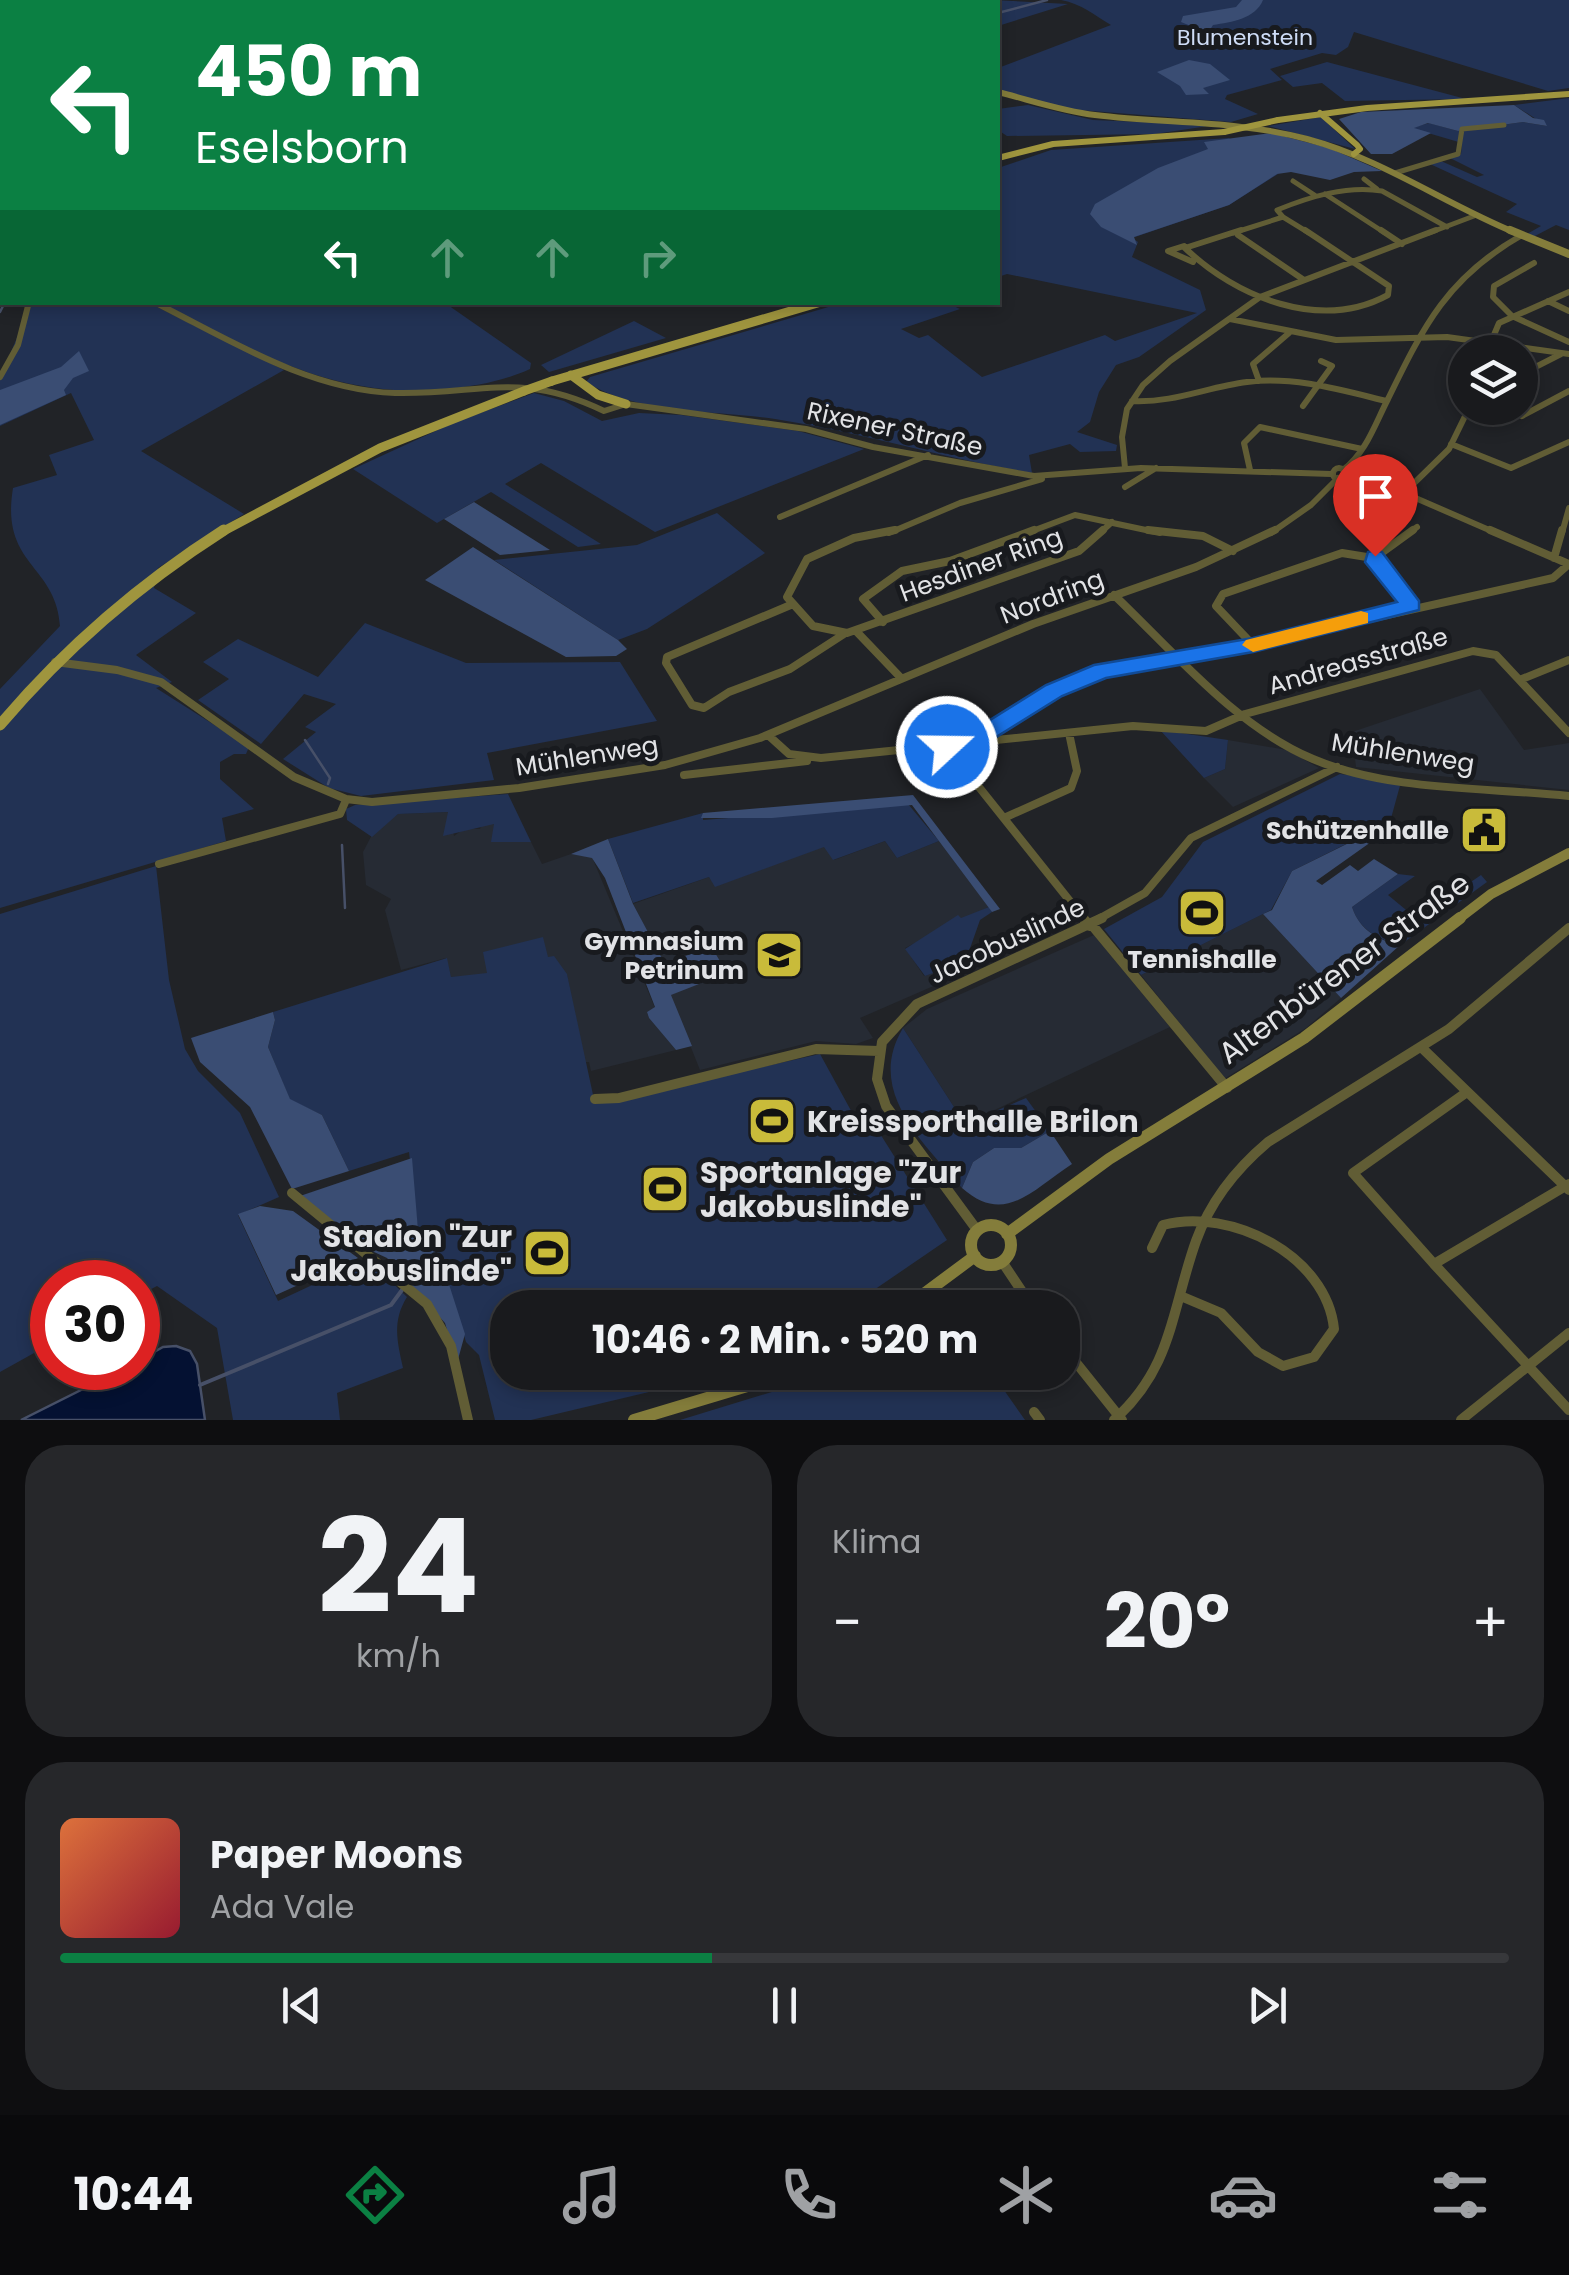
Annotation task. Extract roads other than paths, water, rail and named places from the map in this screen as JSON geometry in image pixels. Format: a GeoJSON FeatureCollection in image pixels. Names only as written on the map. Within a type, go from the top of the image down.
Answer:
{"type":"FeatureCollection","features":[{"type":"Feature","properties":{"kind":"main road"},"geometry":{"type":"LineString","coordinates":[[1000,157],[1050,144],[1171,140],[1320,113],[1569,94]]}},
{"type":"Feature","properties":{"kind":"main road"},"geometry":{"type":"LineString","coordinates":[[1320,113],[1357,144],[1360,149],[1354,154]]}},
{"type":"Feature","properties":{"kind":"main road"},"geometry":{"type":"LineString","coordinates":[[0,725],[55,662],[98,621],[212,539],[274,502],[417,432],[524,391],[812,305]]}},
{"type":"Feature","properties":{"kind":"main road"},"geometry":{"type":"LineString","coordinates":[[571,376],[593,393],[626,404]]}},
{"type":"Feature","properties":{"kind":"street"},"geometry":{"type":"LineString","coordinates":[[1000,92],[1092,115],[1260,128],[1354,154],[1474,216],[1569,254]]}},
{"type":"Feature","properties":{"kind":"street"},"geometry":{"type":"LineString","coordinates":[[1395,173],[1458,154],[1462,129],[1504,125]]}},
{"type":"Feature","properties":{"kind":"street"},"geometry":{"type":"LineString","coordinates":[[1364,179],[1447,228]]}},
{"type":"Feature","properties":{"kind":"street"},"geometry":{"type":"LineString","coordinates":[[1293,181],[1316,196]]}},
{"type":"Feature","properties":{"kind":"street"},"geometry":{"type":"LineString","coordinates":[[1283,217],[1243,228],[1238,235],[1168,251],[1260,297],[1302,312],[1377,301],[1388,295],[1383,280],[1277,210],[1279,206],[1325,194],[1377,189]]}},
{"type":"Feature","properties":{"kind":"street"},"geometry":{"type":"LineString","coordinates":[[1325,194],[1402,244]]}},
{"type":"Feature","properties":{"kind":"street"},"geometry":{"type":"LineString","coordinates":[[1125,468],[1123,428],[1132,400],[1156,372],[1230,318],[1260,297],[1474,216]]}},
{"type":"Feature","properties":{"kind":"street"},"geometry":{"type":"LineString","coordinates":[[1238,235],[1305,280]]}},
{"type":"Feature","properties":{"kind":"street","name":"Nordring"},"geometry":{"type":"LineString","coordinates":[[768,735],[901,678],[1232,550],[1308,507],[1362,449],[1437,303],[1461,273],[1522,235]]}},
{"type":"Feature","properties":{"kind":"street"},"geometry":{"type":"LineString","coordinates":[[1184,246],[1196,262]]}},
{"type":"Feature","properties":{"kind":"street"},"geometry":{"type":"LineString","coordinates":[[1534,263],[1491,290],[1495,301],[1512,316],[1569,342]]}},
{"type":"Feature","properties":{"kind":"street"},"geometry":{"type":"LineString","coordinates":[[1492,335],[1494,328],[1512,316],[1569,292]]}},
{"type":"Feature","properties":{"kind":"street"},"geometry":{"type":"LineString","coordinates":[[1548,301],[1569,311]]}},
{"type":"Feature","properties":{"kind":"street"},"geometry":{"type":"LineString","coordinates":[[0,377],[15,352],[28,305]]}},
{"type":"Feature","properties":{"kind":"street","name":"Rixener Straße"},"geometry":{"type":"LineString","coordinates":[[160,305],[286,368],[347,387],[404,393],[525,385],[566,394],[604,411],[626,404],[792,427],[983,469],[1046,477],[1125,468],[1340,474],[1404,492],[1569,564]]}},
{"type":"Feature","properties":{"kind":"street"},"geometry":{"type":"LineString","coordinates":[[1230,318],[1336,340],[1448,338]]}},
{"type":"Feature","properties":{"kind":"street"},"geometry":{"type":"LineString","coordinates":[[1259,380],[1253,364],[1290,332]]}},
{"type":"Feature","properties":{"kind":"street"},"geometry":{"type":"LineString","coordinates":[[1538,349],[1566,353]]}},
{"type":"Feature","properties":{"kind":"street"},"geometry":{"type":"LineString","coordinates":[[1538,366],[1566,353]]}},
{"type":"Feature","properties":{"kind":"street"},"geometry":{"type":"LineString","coordinates":[[1303,406],[1332,366],[1321,361]]}},
{"type":"Feature","properties":{"kind":"street"},"geometry":{"type":"LineString","coordinates":[[1132,400],[1175,403],[1259,380],[1320,387],[1386,401]]}},
{"type":"Feature","properties":{"kind":"street"},"geometry":{"type":"LineString","coordinates":[[1538,407],[1569,391]]}},
{"type":"Feature","properties":{"kind":"street"},"geometry":{"type":"LineString","coordinates":[[1404,492],[1451,444],[1460,425]]}},
{"type":"Feature","properties":{"kind":"street"},"geometry":{"type":"LineString","coordinates":[[1250,470],[1244,443],[1260,427],[1362,449]]}},
{"type":"Feature","properties":{"kind":"street"},"geometry":{"type":"LineString","coordinates":[[1451,444],[1510,468],[1569,442]]}},
{"type":"Feature","properties":{"kind":"street"},"geometry":{"type":"LineString","coordinates":[[780,516],[929,455]]}},
{"type":"Feature","properties":{"kind":"street"},"geometry":{"type":"LineString","coordinates":[[1125,486],[1156,468]]}},
{"type":"Feature","properties":{"kind":"street"},"geometry":{"type":"LineString","coordinates":[[844,634],[813,626],[786,593],[805,559],[854,538],[882,535],[960,503],[1046,477]]}},
{"type":"Feature","properties":{"kind":"street"},"geometry":{"type":"LineString","coordinates":[[1554,558],[1569,508]]}},
{"type":"Feature","properties":{"kind":"street","name":"Hesdiner Ring"},"geometry":{"type":"LineString","coordinates":[[883,622],[863,598],[884,579],[932,562],[950,561],[1075,515],[1203,536],[1232,550]]}},
{"type":"Feature","properties":{"kind":"street","name":"Hesdiner Ring"},"geometry":{"type":"LineString","coordinates":[[793,604],[667,657],[666,663],[692,705],[704,708],[729,692],[790,669],[844,634],[1079,551],[1112,522]]}},
{"type":"Feature","properties":{"kind":"street"},"geometry":{"type":"LineString","coordinates":[[1373,558],[1417,527]]}},
{"type":"Feature","properties":{"kind":"street"},"geometry":{"type":"LineString","coordinates":[[1253,645],[1216,606],[1223,594],[1342,553],[1373,558],[1412,606]]}},
{"type":"Feature","properties":{"kind":"street"},"geometry":{"type":"LineString","coordinates":[[1227,1088],[1004,818],[950,746],[990,731],[1054,690],[1094,673],[1253,645],[1412,606],[1553,578],[1569,564]]}},
{"type":"Feature","properties":{"kind":"street","name":"Mühlenweg"},"geometry":{"type":"LineString","coordinates":[[1114,595],[1245,714],[1294,750],[1337,767],[1569,796]]}},
{"type":"Feature","properties":{"kind":"street"},"geometry":{"type":"LineString","coordinates":[[856,630],[901,678]]}},
{"type":"Feature","properties":{"kind":"street","name":"Andreasstraße"},"geometry":{"type":"LineString","coordinates":[[1245,714],[1456,654],[1482,651],[1496,655],[1522,679]]}},
{"type":"Feature","properties":{"kind":"street"},"geometry":{"type":"LineString","coordinates":[[1569,660],[1522,679],[1569,733]]}},
{"type":"Feature","properties":{"kind":"street","name":"Mühlenweg"},"geometry":{"type":"LineString","coordinates":[[55,662],[155,680],[296,776],[346,800],[372,802],[595,778],[686,760],[768,735],[789,754],[821,758]]}},
{"type":"Feature","properties":{"kind":"street","name":"Mühlenweg"},"geometry":{"type":"LineString","coordinates":[[684,775],[1146,726],[1201,732],[1245,714]]}},
{"type":"Feature","properties":{"kind":"street"},"geometry":{"type":"LineString","coordinates":[[990,731],[990,738],[1002,741]]}},
{"type":"Feature","properties":{"kind":"street"},"geometry":{"type":"LineString","coordinates":[[1004,818],[1071,788],[1077,771],[1069,733]]}},
{"type":"Feature","properties":{"kind":"street","name":"Jacobuslinde"},"geometry":{"type":"LineString","coordinates":[[879,1051],[896,1022],[917,1004],[1091,925],[1145,893],[1191,838],[1337,767]]}},
{"type":"Feature","properties":{"kind":"street","name":"Mühlenweg"},"geometry":{"type":"LineString","coordinates":[[159,864],[340,814],[346,800]]}},
{"type":"Feature","properties":{"kind":"street","name":"Altenbürener Straße"},"geometry":{"type":"LineString","coordinates":[[1006,1234],[1108,1160],[1316,1030],[1491,894],[1569,853]]}},
{"type":"Feature","properties":{"kind":"street"},"geometry":{"type":"LineString","coordinates":[[1080,1369],[1118,1419],[1164,1354],[1184,1297],[1192,1254],[1206,1220],[1230,1181],[1262,1146],[1421,1047],[1569,928]]}},
{"type":"Feature","properties":{"kind":"street"},"geometry":{"type":"LineString","coordinates":[[1421,1047],[1568,1187],[1434,1264]]}},
{"type":"Feature","properties":{"kind":"street"},"geometry":{"type":"LineString","coordinates":[[595,1099],[619,1098],[816,1049],[879,1051],[877,1079],[886,1106],[977,1230]]}},
{"type":"Feature","properties":{"kind":"street"},"geometry":{"type":"LineString","coordinates":[[1467,1092],[1353,1173],[1569,1410]]}},
{"type":"Feature","properties":{"kind":"street"},"geometry":{"type":"LineString","coordinates":[[292,1193],[316,1219],[396,1275],[440,1322],[468,1420]]}},
{"type":"Feature","properties":{"kind":"street"},"geometry":{"type":"LineString","coordinates":[[1152,1248],[1167,1222],[1179,1218],[1206,1220],[1280,1249],[1306,1265],[1330,1302],[1332,1336],[1304,1364],[1281,1366],[1262,1356],[1219,1311],[1184,1297]]}},
{"type":"Feature","properties":{"kind":"street"},"geometry":{"type":"LineString","coordinates":[[988,1226],[1006,1234],[1012,1250],[1002,1263],[985,1264],[975,1256],[971,1242],[977,1230],[988,1226]]}},
{"type":"Feature","properties":{"kind":"street"},"geometry":{"type":"LineString","coordinates":[[929,1290],[975,1256]]}},
{"type":"Feature","properties":{"kind":"street"},"geometry":{"type":"LineString","coordinates":[[1002,1263],[1020,1290]]}},
{"type":"Feature","properties":{"kind":"street"},"geometry":{"type":"LineString","coordinates":[[1461,1420],[1569,1333]]}},
{"type":"Feature","properties":{"kind":"street"},"geometry":{"type":"LineString","coordinates":[[634,1420],[734,1390]]}},
{"type":"Feature","properties":{"kind":"waterway"},"geometry":{"type":"LineString","coordinates":[[1000,12],[1047,0]]}},
{"type":"Feature","properties":{"kind":"waterway"},"geometry":{"type":"LineString","coordinates":[[0,312],[4,305]]}},
{"type":"Feature","properties":{"kind":"waterway"},"geometry":{"type":"LineString","coordinates":[[305,740],[330,778],[328,784]]}},
{"type":"Feature","properties":{"kind":"waterway"},"geometry":{"type":"LineString","coordinates":[[342,845],[345,908]]}},
{"type":"Feature","properties":{"kind":"waterway"},"geometry":{"type":"LineString","coordinates":[[200,1385],[391,1305],[402,1290]]}},
{"type":"Feature","properties":{"kind":"place","name":"Schützenhalle"},"geometry":{"type":"Point","coordinates":[1484,830]}},
{"type":"Feature","properties":{"kind":"place","name":"Tennishalle"},"geometry":{"type":"Point","coordinates":[1202,913]}},
{"type":"Feature","properties":{"kind":"place","name":"Gymnasium Petrinum"},"geometry":{"type":"Point","coordinates":[779,955]}},
{"type":"Feature","properties":{"kind":"place","name":"Kreissporthalle Brilon"},"geometry":{"type":"Point","coordinates":[772,1121]}},
{"type":"Feature","properties":{"kind":"place","name":"Sportanlage \"Zur Jakobuslinde\""},"geometry":{"type":"Point","coordinates":[665,1189]}},
{"type":"Feature","properties":{"kind":"place","name":"Stadion \"Zur Jakobuslinde\""},"geometry":{"type":"Point","coordinates":[547,1253]}},
{"type":"Feature","properties":{"kind":"park label","name":"Blumenstein"},"geometry":{"type":"Point","coordinates":[1245,37]}}]}
